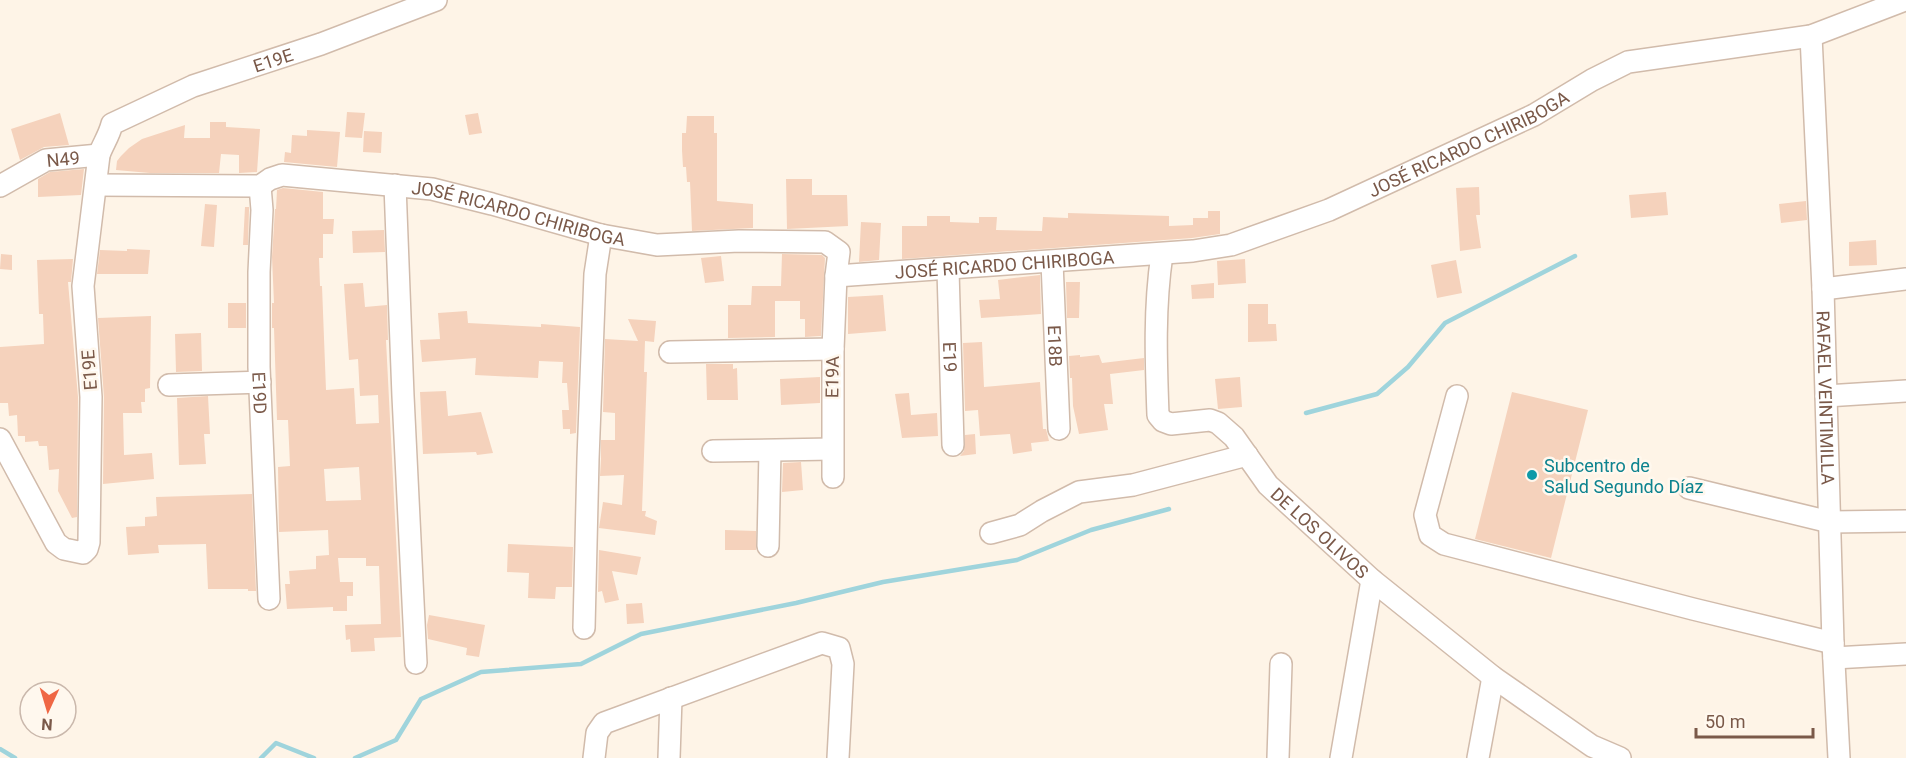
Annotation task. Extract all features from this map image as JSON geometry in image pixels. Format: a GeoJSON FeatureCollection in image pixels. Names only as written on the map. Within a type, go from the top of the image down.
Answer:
{"type":"FeatureCollection","features":[{"type":"Feature","properties":{"kind":"street","name":"E19E"},"geometry":{"type":"LineString","coordinates":[[0,439],[56,543],[64,549],[83,553],[90,542],[91,397],[83,286],[99,155],[104,141],[109,136],[112,124],[193,86],[321,44],[436,0]]}},
{"type":"Feature","properties":{"kind":"street","name":"JOSÉ RICARDO CHIRIBOGA"},"geometry":{"type":"LineString","coordinates":[[96,185],[260,186],[270,179],[282,176],[432,189],[601,235],[657,245],[739,241],[825,242],[839,252],[836,276],[948,270],[1193,251],[1230,245],[1329,210],[1534,115],[1592,80],[1628,62],[1811,36],[1905,0]]}},
{"type":"Feature","properties":{"kind":"street","name":"RAFAEL VEINTIMILLA"},"geometry":{"type":"LineString","coordinates":[[1811,36],[1823,289],[1833,650],[1839,758]]}},
{"type":"Feature","properties":{"kind":"street","name":"N49"},"geometry":{"type":"LineString","coordinates":[[0,186],[45,160],[99,155]]}},
{"type":"Feature","properties":{"kind":"street"},"geometry":{"type":"LineString","coordinates":[[395,185],[416,663]]}},
{"type":"Feature","properties":{"kind":"street","name":"E19D"},"geometry":{"type":"LineString","coordinates":[[260,186],[262,210],[259,272],[260,382],[269,599]]}},
{"type":"Feature","properties":{"kind":"street"},"geometry":{"type":"LineString","coordinates":[[584,628],[595,286],[601,235]]}},
{"type":"Feature","properties":{"kind":"street","name":"DE LOS OLIVOS"},"geometry":{"type":"LineString","coordinates":[[1162,254],[1157,287],[1156,340],[1158,415],[1163,421],[1171,423],[1210,420],[1218,423],[1234,437],[1268,485],[1372,579],[1493,677],[1592,746],[1620,758]]}},
{"type":"Feature","properties":{"kind":"street","name":"E18B"},"geometry":{"type":"LineString","coordinates":[[1052,262],[1059,429]]}},
{"type":"Feature","properties":{"kind":"street","name":"E19"},"geometry":{"type":"LineString","coordinates":[[948,270],[953,445]]}},
{"type":"Feature","properties":{"kind":"street","name":"E19A"},"geometry":{"type":"LineString","coordinates":[[833,477],[832,349],[836,276]]}},
{"type":"Feature","properties":{"kind":"street"},"geometry":{"type":"LineString","coordinates":[[1823,289],[1906,279]]}},
{"type":"Feature","properties":{"kind":"street"},"geometry":{"type":"LineString","coordinates":[[670,351],[832,349]]}},
{"type":"Feature","properties":{"kind":"street"},"geometry":{"type":"LineString","coordinates":[[169,385],[260,382]]}},
{"type":"Feature","properties":{"kind":"street"},"geometry":{"type":"LineString","coordinates":[[1826,396],[1906,391]]}},
{"type":"Feature","properties":{"kind":"street"},"geometry":{"type":"LineString","coordinates":[[1456,396],[1425,515],[1430,535],[1444,544],[1693,609],[1833,650],[1906,654]]}},
{"type":"Feature","properties":{"kind":"street"},"geometry":{"type":"LineString","coordinates":[[713,451],[832,449]]}},
{"type":"Feature","properties":{"kind":"street"},"geometry":{"type":"LineString","coordinates":[[768,546],[770,451]]}},
{"type":"Feature","properties":{"kind":"street"},"geometry":{"type":"LineString","coordinates":[[991,533],[1020,525],[1079,492],[1133,485],[1247,455]]}},
{"type":"Feature","properties":{"kind":"street"},"geometry":{"type":"LineString","coordinates":[[1689,488],[1830,522],[1906,520]]}},
{"type":"Feature","properties":{"kind":"street"},"geometry":{"type":"LineString","coordinates":[[1341,758],[1372,579]]}},
{"type":"Feature","properties":{"kind":"street"},"geometry":{"type":"LineString","coordinates":[[594,758],[597,733],[604,723],[822,643],[839,648],[843,664],[838,758]]}},
{"type":"Feature","properties":{"kind":"street"},"geometry":{"type":"LineString","coordinates":[[1278,758],[1281,664]]}},
{"type":"Feature","properties":{"kind":"street"},"geometry":{"type":"LineString","coordinates":[[1478,758],[1493,677]]}},
{"type":"Feature","properties":{"kind":"street"},"geometry":{"type":"LineString","coordinates":[[669,758],[671,698]]}},
{"type":"Feature","properties":{"kind":"building"},"geometry":{"type":"Polygon","coordinates":[[[347,112],[365,113],[362,138],[345,137],[347,112]]]}},
{"type":"Feature","properties":{"kind":"building"},"geometry":{"type":"Polygon","coordinates":[[[60,113],[69,145],[44,147],[20,160],[11,129],[60,113]]]}},
{"type":"Feature","properties":{"kind":"building"},"geometry":{"type":"Polygon","coordinates":[[[478,113],[482,133],[469,135],[465,115],[478,113]]]}},
{"type":"Feature","properties":{"kind":"building"},"geometry":{"type":"Polygon","coordinates":[[[687,116],[714,116],[714,133],[717,133],[717,201],[753,204],[753,228],[692,231],[690,182],[687,182],[686,167],[683,167],[682,150],[682,133],[686,133],[687,116]]]}},
{"type":"Feature","properties":{"kind":"building"},"geometry":{"type":"Polygon","coordinates":[[[210,122],[226,122],[226,127],[260,129],[257,172],[239,173],[239,155],[221,154],[219,173],[150,173],[116,170],[117,161],[121,156],[142,139],[185,125],[184,138],[210,138],[210,122]]]}},
{"type":"Feature","properties":{"kind":"building"},"geometry":{"type":"Polygon","coordinates":[[[307,130],[340,132],[337,167],[284,162],[285,152],[291,153],[292,135],[307,136],[307,130]]]}},
{"type":"Feature","properties":{"kind":"building"},"geometry":{"type":"Polygon","coordinates":[[[364,131],[382,132],[381,153],[363,152],[364,131]]]}},
{"type":"Feature","properties":{"kind":"building"},"geometry":{"type":"Polygon","coordinates":[[[84,169],[81,195],[38,197],[38,179],[50,172],[84,169]]]}},
{"type":"Feature","properties":{"kind":"building"},"geometry":{"type":"Polygon","coordinates":[[[786,179],[812,179],[812,195],[847,195],[848,226],[787,229],[786,179]]]}},
{"type":"Feature","properties":{"kind":"building"},"geometry":{"type":"Polygon","coordinates":[[[1479,187],[1480,215],[1476,215],[1481,248],[1460,251],[1456,188],[1479,187]]]}},
{"type":"Feature","properties":{"kind":"building"},"geometry":{"type":"Polygon","coordinates":[[[283,188],[323,192],[323,219],[334,219],[333,234],[323,234],[323,258],[319,258],[326,390],[354,388],[356,424],[379,423],[378,395],[360,396],[358,359],[349,360],[344,284],[363,283],[365,307],[387,305],[388,340],[386,340],[401,637],[374,638],[375,651],[351,652],[350,639],[346,640],[345,625],[381,624],[379,566],[366,566],[366,558],[338,558],[340,582],[353,582],[353,596],[347,596],[347,611],[333,611],[333,607],[287,609],[285,584],[290,584],[289,571],[316,569],[316,556],[329,555],[328,530],[279,532],[278,467],[290,466],[288,420],[277,420],[274,328],[272,328],[272,303],[274,303],[272,257],[277,190],[283,188]],[[359,467],[324,469],[326,501],[361,500],[359,467]]]}},
{"type":"Feature","properties":{"kind":"building"},"geometry":{"type":"Polygon","coordinates":[[[1666,192],[1668,215],[1631,218],[1629,195],[1666,192]]]}},
{"type":"Feature","properties":{"kind":"building"},"geometry":{"type":"Polygon","coordinates":[[[1806,201],[1807,220],[1781,223],[1779,204],[1806,201]]]}},
{"type":"Feature","properties":{"kind":"building"},"geometry":{"type":"Polygon","coordinates":[[[205,204],[217,205],[214,247],[201,246],[205,204]]]}},
{"type":"Feature","properties":{"kind":"building"},"geometry":{"type":"Polygon","coordinates":[[[245,207],[249,207],[248,245],[243,245],[245,207]]]}},
{"type":"Feature","properties":{"kind":"building"},"geometry":{"type":"Polygon","coordinates":[[[1208,211],[1220,211],[1220,234],[902,259],[902,226],[927,226],[927,216],[950,216],[950,222],[979,223],[979,217],[997,217],[996,230],[1042,231],[1043,217],[1068,218],[1068,213],[1169,216],[1169,226],[1193,225],[1193,218],[1208,218],[1208,211]]]}},
{"type":"Feature","properties":{"kind":"building"},"geometry":{"type":"Polygon","coordinates":[[[861,222],[881,223],[879,260],[859,262],[861,222]]]}},
{"type":"Feature","properties":{"kind":"building"},"geometry":{"type":"Polygon","coordinates":[[[384,230],[385,252],[353,253],[352,231],[384,230]]]}},
{"type":"Feature","properties":{"kind":"building"},"geometry":{"type":"Polygon","coordinates":[[[1876,240],[1877,265],[1849,266],[1849,242],[1876,240]]]}},
{"type":"Feature","properties":{"kind":"building"},"geometry":{"type":"Polygon","coordinates":[[[127,249],[150,250],[148,274],[97,274],[100,250],[127,251],[127,249]]]}},
{"type":"Feature","properties":{"kind":"building"},"geometry":{"type":"Polygon","coordinates":[[[1,254],[12,255],[12,270],[0,269],[1,254]]]}},
{"type":"Feature","properties":{"kind":"building"},"geometry":{"type":"Polygon","coordinates":[[[782,254],[822,255],[825,258],[821,336],[805,337],[805,319],[800,319],[800,301],[775,301],[775,337],[728,338],[728,305],[751,305],[752,286],[781,286],[782,254]]]}},
{"type":"Feature","properties":{"kind":"building"},"geometry":{"type":"Polygon","coordinates":[[[721,256],[724,281],[705,283],[701,258],[721,256]]]}},
{"type":"Feature","properties":{"kind":"building"},"geometry":{"type":"Polygon","coordinates":[[[73,259],[71,282],[68,282],[78,397],[77,517],[72,518],[58,491],[59,469],[49,470],[47,446],[39,446],[38,441],[25,442],[25,436],[18,436],[17,415],[9,416],[8,403],[0,403],[0,347],[44,344],[43,314],[39,314],[37,260],[73,259]]]}},
{"type":"Feature","properties":{"kind":"building"},"geometry":{"type":"Polygon","coordinates":[[[1245,259],[1246,283],[1218,285],[1217,261],[1245,259]]]}},
{"type":"Feature","properties":{"kind":"building"},"geometry":{"type":"Polygon","coordinates":[[[1456,260],[1462,293],[1437,298],[1431,265],[1456,260]]]}},
{"type":"Feature","properties":{"kind":"building"},"geometry":{"type":"Polygon","coordinates":[[[1040,275],[1041,314],[981,318],[979,300],[1000,299],[998,280],[1040,275]]]}},
{"type":"Feature","properties":{"kind":"building"},"geometry":{"type":"Polygon","coordinates":[[[1066,282],[1080,282],[1079,318],[1067,318],[1066,282]]]}},
{"type":"Feature","properties":{"kind":"building"},"geometry":{"type":"Polygon","coordinates":[[[1214,283],[1214,298],[1192,299],[1191,285],[1214,283]]]}},
{"type":"Feature","properties":{"kind":"building"},"geometry":{"type":"Polygon","coordinates":[[[883,295],[886,331],[848,334],[848,297],[883,295]]]}},
{"type":"Feature","properties":{"kind":"building"},"geometry":{"type":"Polygon","coordinates":[[[228,303],[246,303],[246,328],[228,328],[228,303]]]}},
{"type":"Feature","properties":{"kind":"building"},"geometry":{"type":"Polygon","coordinates":[[[1248,304],[1268,304],[1268,324],[1276,324],[1277,341],[1248,342],[1248,304]]]}},
{"type":"Feature","properties":{"kind":"building"},"geometry":{"type":"Polygon","coordinates":[[[467,311],[468,323],[580,327],[576,433],[570,434],[570,429],[563,429],[562,410],[569,410],[567,383],[562,383],[563,362],[539,361],[538,378],[475,375],[476,358],[422,362],[420,340],[440,339],[438,313],[467,311]]]}},
{"type":"Feature","properties":{"kind":"building"},"geometry":{"type":"Polygon","coordinates":[[[151,316],[150,388],[145,389],[145,402],[141,402],[142,413],[123,413],[124,455],[152,453],[154,479],[103,484],[104,397],[98,318],[151,316]]]}},
{"type":"Feature","properties":{"kind":"building"},"geometry":{"type":"Polygon","coordinates":[[[628,319],[656,321],[654,342],[645,341],[644,372],[647,372],[642,511],[646,511],[645,516],[657,521],[655,535],[599,528],[603,502],[622,505],[624,475],[600,476],[601,440],[615,440],[615,413],[603,412],[605,339],[638,341],[628,319]]]}},
{"type":"Feature","properties":{"kind":"building"},"geometry":{"type":"Polygon","coordinates":[[[201,333],[202,371],[176,372],[175,334],[201,333]]]}},
{"type":"Feature","properties":{"kind":"building"},"geometry":{"type":"Polygon","coordinates":[[[982,342],[984,387],[1040,382],[1043,429],[1046,429],[1049,441],[1031,443],[1032,451],[1013,454],[1010,434],[980,436],[978,410],[965,411],[963,343],[982,342]]]}},
{"type":"Feature","properties":{"kind":"building"},"geometry":{"type":"Polygon","coordinates":[[[1080,355],[1080,357],[1099,355],[1102,363],[1144,358],[1144,370],[1110,374],[1113,404],[1104,404],[1108,430],[1079,434],[1073,406],[1069,356],[1080,355]]]}},
{"type":"Feature","properties":{"kind":"building"},"geometry":{"type":"Polygon","coordinates":[[[706,364],[733,364],[733,369],[737,368],[738,400],[707,400],[706,364]]]}},
{"type":"Feature","properties":{"kind":"building"},"geometry":{"type":"Polygon","coordinates":[[[820,377],[820,403],[781,405],[780,379],[820,377]]]}},
{"type":"Feature","properties":{"kind":"building"},"geometry":{"type":"Polygon","coordinates":[[[1240,377],[1242,407],[1218,409],[1215,379],[1240,377]]]}},
{"type":"Feature","properties":{"kind":"building"},"geometry":{"type":"Polygon","coordinates":[[[446,391],[448,416],[481,412],[493,453],[423,454],[420,392],[446,391]]]}},
{"type":"Feature","properties":{"kind":"building","name":"Subcentro de Salud Segundo Díaz"},"geometry":{"type":"Polygon","coordinates":[[[1512,392],[1588,410],[1551,558],[1475,539],[1512,392]]]}},
{"type":"Feature","properties":{"kind":"building"},"geometry":{"type":"Polygon","coordinates":[[[909,393],[911,415],[937,413],[938,436],[902,438],[895,394],[909,393]]]}},
{"type":"Feature","properties":{"kind":"building"},"geometry":{"type":"Polygon","coordinates":[[[208,396],[210,434],[204,434],[206,464],[179,465],[177,398],[208,396]]]}},
{"type":"Feature","properties":{"kind":"building"},"geometry":{"type":"Polygon","coordinates":[[[975,434],[976,454],[960,456],[964,451],[965,435],[975,434]]]}},
{"type":"Feature","properties":{"kind":"building"},"geometry":{"type":"Polygon","coordinates":[[[801,462],[803,490],[782,492],[783,463],[801,462]]]}},
{"type":"Feature","properties":{"kind":"building"},"geometry":{"type":"Polygon","coordinates":[[[252,494],[256,591],[208,589],[206,544],[158,545],[159,553],[128,555],[126,527],[145,526],[145,517],[157,516],[156,497],[252,494]]]}},
{"type":"Feature","properties":{"kind":"building"},"geometry":{"type":"Polygon","coordinates":[[[725,530],[756,531],[756,550],[725,550],[725,530]]]}},
{"type":"Feature","properties":{"kind":"building"},"geometry":{"type":"Polygon","coordinates":[[[508,544],[573,547],[572,587],[556,587],[555,599],[528,598],[529,573],[507,572],[508,544]]]}},
{"type":"Feature","properties":{"kind":"building"},"geometry":{"type":"Polygon","coordinates":[[[599,550],[641,557],[637,575],[612,571],[619,600],[605,603],[602,591],[598,592],[599,550]]]}},
{"type":"Feature","properties":{"kind":"building"},"geometry":{"type":"Polygon","coordinates":[[[642,603],[644,623],[627,624],[626,604],[642,603]]]}},
{"type":"Feature","properties":{"kind":"building"},"geometry":{"type":"Polygon","coordinates":[[[429,615],[485,625],[479,657],[466,655],[467,648],[428,639],[429,615]]]}},
{"type":"Feature","properties":{"kind":"waterway"},"geometry":{"type":"LineString","coordinates":[[1306,413],[1377,394],[1408,367],[1445,323],[1575,256]]}},
{"type":"Feature","properties":{"kind":"waterway"},"geometry":{"type":"LineString","coordinates":[[355,758],[396,740],[421,699],[481,672],[581,664],[641,634],[796,603],[883,582],[1017,560],[1091,530],[1169,509]]}},
{"type":"Feature","properties":{"kind":"waterway"},"geometry":{"type":"LineString","coordinates":[[261,758],[276,743],[314,758]]}},
{"type":"Feature","properties":{"kind":"waterway"},"geometry":{"type":"LineString","coordinates":[[0,749],[15,758]]}},
{"type":"Feature","properties":{"kind":"place","name":"Subcentro de Salud Segundo Díaz"},"geometry":{"type":"Point","coordinates":[1532,475]}}]}
